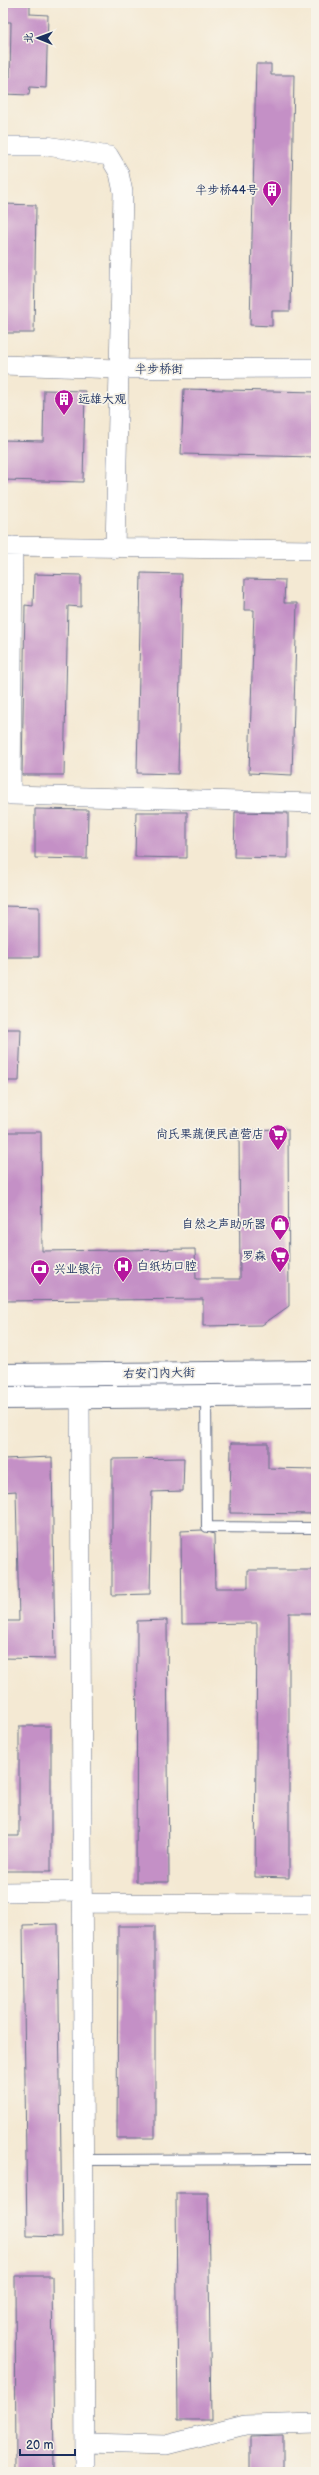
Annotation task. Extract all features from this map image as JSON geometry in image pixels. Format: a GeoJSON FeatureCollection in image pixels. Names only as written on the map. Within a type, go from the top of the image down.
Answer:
{"type":"FeatureCollection","features":[{"type":"Feature","properties":{"kind":"main road","name":"右安门内大街"},"geometry":{"type":"LineString","coordinates":[[3,1375],[316,1372]]}},
{"type":"Feature","properties":{"kind":"main road","name":"右安门内大街"},"geometry":{"type":"LineString","coordinates":[[3,1398],[316,1395]]}},
{"type":"Feature","properties":{"kind":"street"},"geometry":{"type":"LineString","coordinates":[[3,146],[47,146],[109,156],[119,173],[122,192],[115,549]]}},
{"type":"Feature","properties":{"kind":"street","name":"半步桥街"},"geometry":{"type":"LineString","coordinates":[[3,365],[118,369],[316,368]]}},
{"type":"Feature","properties":{"kind":"street"},"geometry":{"type":"LineString","coordinates":[[316,550],[115,549],[8,546],[12,795],[316,803]]}},
{"type":"Feature","properties":{"kind":"street"},"geometry":{"type":"LineString","coordinates":[[80,1397],[85,2472]]}},
{"type":"Feature","properties":{"kind":"street"},"geometry":{"type":"LineString","coordinates":[[3,1892],[82,1897],[316,1904]]}},
{"type":"Feature","properties":{"kind":"street"},"geometry":{"type":"LineString","coordinates":[[85,2443],[166,2445],[245,2425],[316,2423]]}},
{"type":"Feature","properties":{"kind":"lane"},"geometry":{"type":"LineString","coordinates":[[206,1397],[207,1527],[316,1528]]}},
{"type":"Feature","properties":{"kind":"lane"},"geometry":{"type":"LineString","coordinates":[[84,2160],[316,2159]]}},
{"type":"Feature","properties":{"kind":"building"},"geometry":{"type":"Polygon","coordinates":[[[3,3],[30,3],[30,14],[48,15],[46,88],[30,87],[29,95],[3,94],[3,77],[10,77],[11,22],[3,22],[3,3]]]}},
{"type":"Feature","properties":{"kind":"building","name":"半步桥44号"},"geometry":{"type":"Polygon","coordinates":[[[256,64],[271,64],[271,75],[294,75],[290,311],[272,311],[272,326],[250,325],[256,64]]]}},
{"type":"Feature","properties":{"kind":"building"},"geometry":{"type":"Polygon","coordinates":[[[3,204],[36,205],[34,333],[3,333],[3,204]]]}},
{"type":"Feature","properties":{"kind":"building"},"geometry":{"type":"Polygon","coordinates":[[[184,389],[316,392],[316,457],[181,454],[184,389]]]}},
{"type":"Feature","properties":{"kind":"building","name":"远雄大观"},"geometry":{"type":"Polygon","coordinates":[[[44,390],[85,391],[83,482],[3,480],[3,440],[43,441],[44,390]]]}},
{"type":"Feature","properties":{"kind":"building"},"geometry":{"type":"Polygon","coordinates":[[[141,573],[182,574],[178,774],[137,773],[141,573]]]}},
{"type":"Feature","properties":{"kind":"building"},"geometry":{"type":"Polygon","coordinates":[[[34,574],[81,575],[81,607],[68,606],[64,775],[22,775],[25,605],[33,606],[34,574]]]}},
{"type":"Feature","properties":{"kind":"building"},"geometry":{"type":"Polygon","coordinates":[[[245,579],[285,580],[284,603],[297,603],[292,775],[249,773],[254,610],[244,610],[245,579]]]}},
{"type":"Feature","properties":{"kind":"building"},"geometry":{"type":"Polygon","coordinates":[[[35,809],[88,810],[87,859],[35,858],[35,809]]]}},
{"type":"Feature","properties":{"kind":"building"},"geometry":{"type":"Polygon","coordinates":[[[136,812],[187,812],[187,858],[135,857],[136,812]]]}},
{"type":"Feature","properties":{"kind":"building"},"geometry":{"type":"Polygon","coordinates":[[[235,812],[288,813],[288,858],[234,857],[235,812]]]}},
{"type":"Feature","properties":{"kind":"building"},"geometry":{"type":"Polygon","coordinates":[[[3,906],[39,907],[39,957],[3,957],[3,906]]]}},
{"type":"Feature","properties":{"kind":"building"},"geometry":{"type":"Polygon","coordinates":[[[3,1029],[21,1029],[19,1081],[3,1081],[3,1029]]]}},
{"type":"Feature","properties":{"kind":"building"},"geometry":{"type":"Polygon","coordinates":[[[288,1129],[289,1306],[262,1325],[203,1326],[203,1299],[3,1301],[3,1132],[41,1132],[42,1251],[195,1249],[196,1279],[240,1279],[239,1130],[288,1129]]]}},
{"type":"Feature","properties":{"kind":"building"},"geometry":{"type":"Polygon","coordinates":[[[231,1443],[268,1443],[268,1468],[316,1469],[316,1514],[230,1513],[231,1443]]]}},
{"type":"Feature","properties":{"kind":"building"},"geometry":{"type":"Polygon","coordinates":[[[52,1457],[55,1659],[3,1658],[3,1621],[19,1621],[16,1491],[3,1492],[3,1459],[52,1457]]]}},
{"type":"Feature","properties":{"kind":"building"},"geometry":{"type":"Polygon","coordinates":[[[184,1458],[183,1491],[152,1492],[150,1594],[112,1595],[112,1459],[184,1458]]]}},
{"type":"Feature","properties":{"kind":"building"},"geometry":{"type":"Polygon","coordinates":[[[202,1530],[214,1534],[215,1588],[248,1588],[248,1570],[316,1570],[316,1613],[289,1613],[289,1878],[255,1877],[257,1623],[182,1624],[181,1531],[202,1530]]]}},
{"type":"Feature","properties":{"kind":"building"},"geometry":{"type":"Polygon","coordinates":[[[167,1620],[169,1882],[136,1882],[137,1621],[167,1620]]]}},
{"type":"Feature","properties":{"kind":"building"},"geometry":{"type":"Polygon","coordinates":[[[19,1726],[51,1726],[51,1871],[3,1871],[3,1836],[19,1836],[19,1726]]]}},
{"type":"Feature","properties":{"kind":"building"},"geometry":{"type":"Polygon","coordinates":[[[58,1924],[62,2237],[27,2236],[23,1925],[58,1924]]]}},
{"type":"Feature","properties":{"kind":"building"},"geometry":{"type":"Polygon","coordinates":[[[118,1926],[155,1926],[155,2138],[117,2138],[118,1926]]]}},
{"type":"Feature","properties":{"kind":"building"},"geometry":{"type":"Polygon","coordinates":[[[176,2193],[208,2193],[211,2420],[178,2420],[176,2193]]]}},
{"type":"Feature","properties":{"kind":"building"},"geometry":{"type":"Polygon","coordinates":[[[15,2276],[52,2276],[54,2472],[16,2472],[15,2276]]]}},
{"type":"Feature","properties":{"kind":"building"},"geometry":{"type":"Polygon","coordinates":[[[283,2435],[283,2472],[250,2472],[250,2436],[283,2435]]]}},
{"type":"Feature","properties":{"kind":"place","name":"半步桥44号"},"geometry":{"type":"Point","coordinates":[272,207]}},
{"type":"Feature","properties":{"kind":"place","name":"远雄大观"},"geometry":{"type":"Point","coordinates":[64,416]}},
{"type":"Feature","properties":{"kind":"place","name":"尚氏果蔬便民直营店"},"geometry":{"type":"Point","coordinates":[278,1151]}},
{"type":"Feature","properties":{"kind":"place","name":"自然之声助听器"},"geometry":{"type":"Point","coordinates":[280,1241]}},
{"type":"Feature","properties":{"kind":"place","name":"罗森"},"geometry":{"type":"Point","coordinates":[280,1273]}},
{"type":"Feature","properties":{"kind":"place","name":"白纸坊口腔"},"geometry":{"type":"Point","coordinates":[123,1283]}},
{"type":"Feature","properties":{"kind":"place","name":"兴业银行"},"geometry":{"type":"Point","coordinates":[40,1286]}}]}
